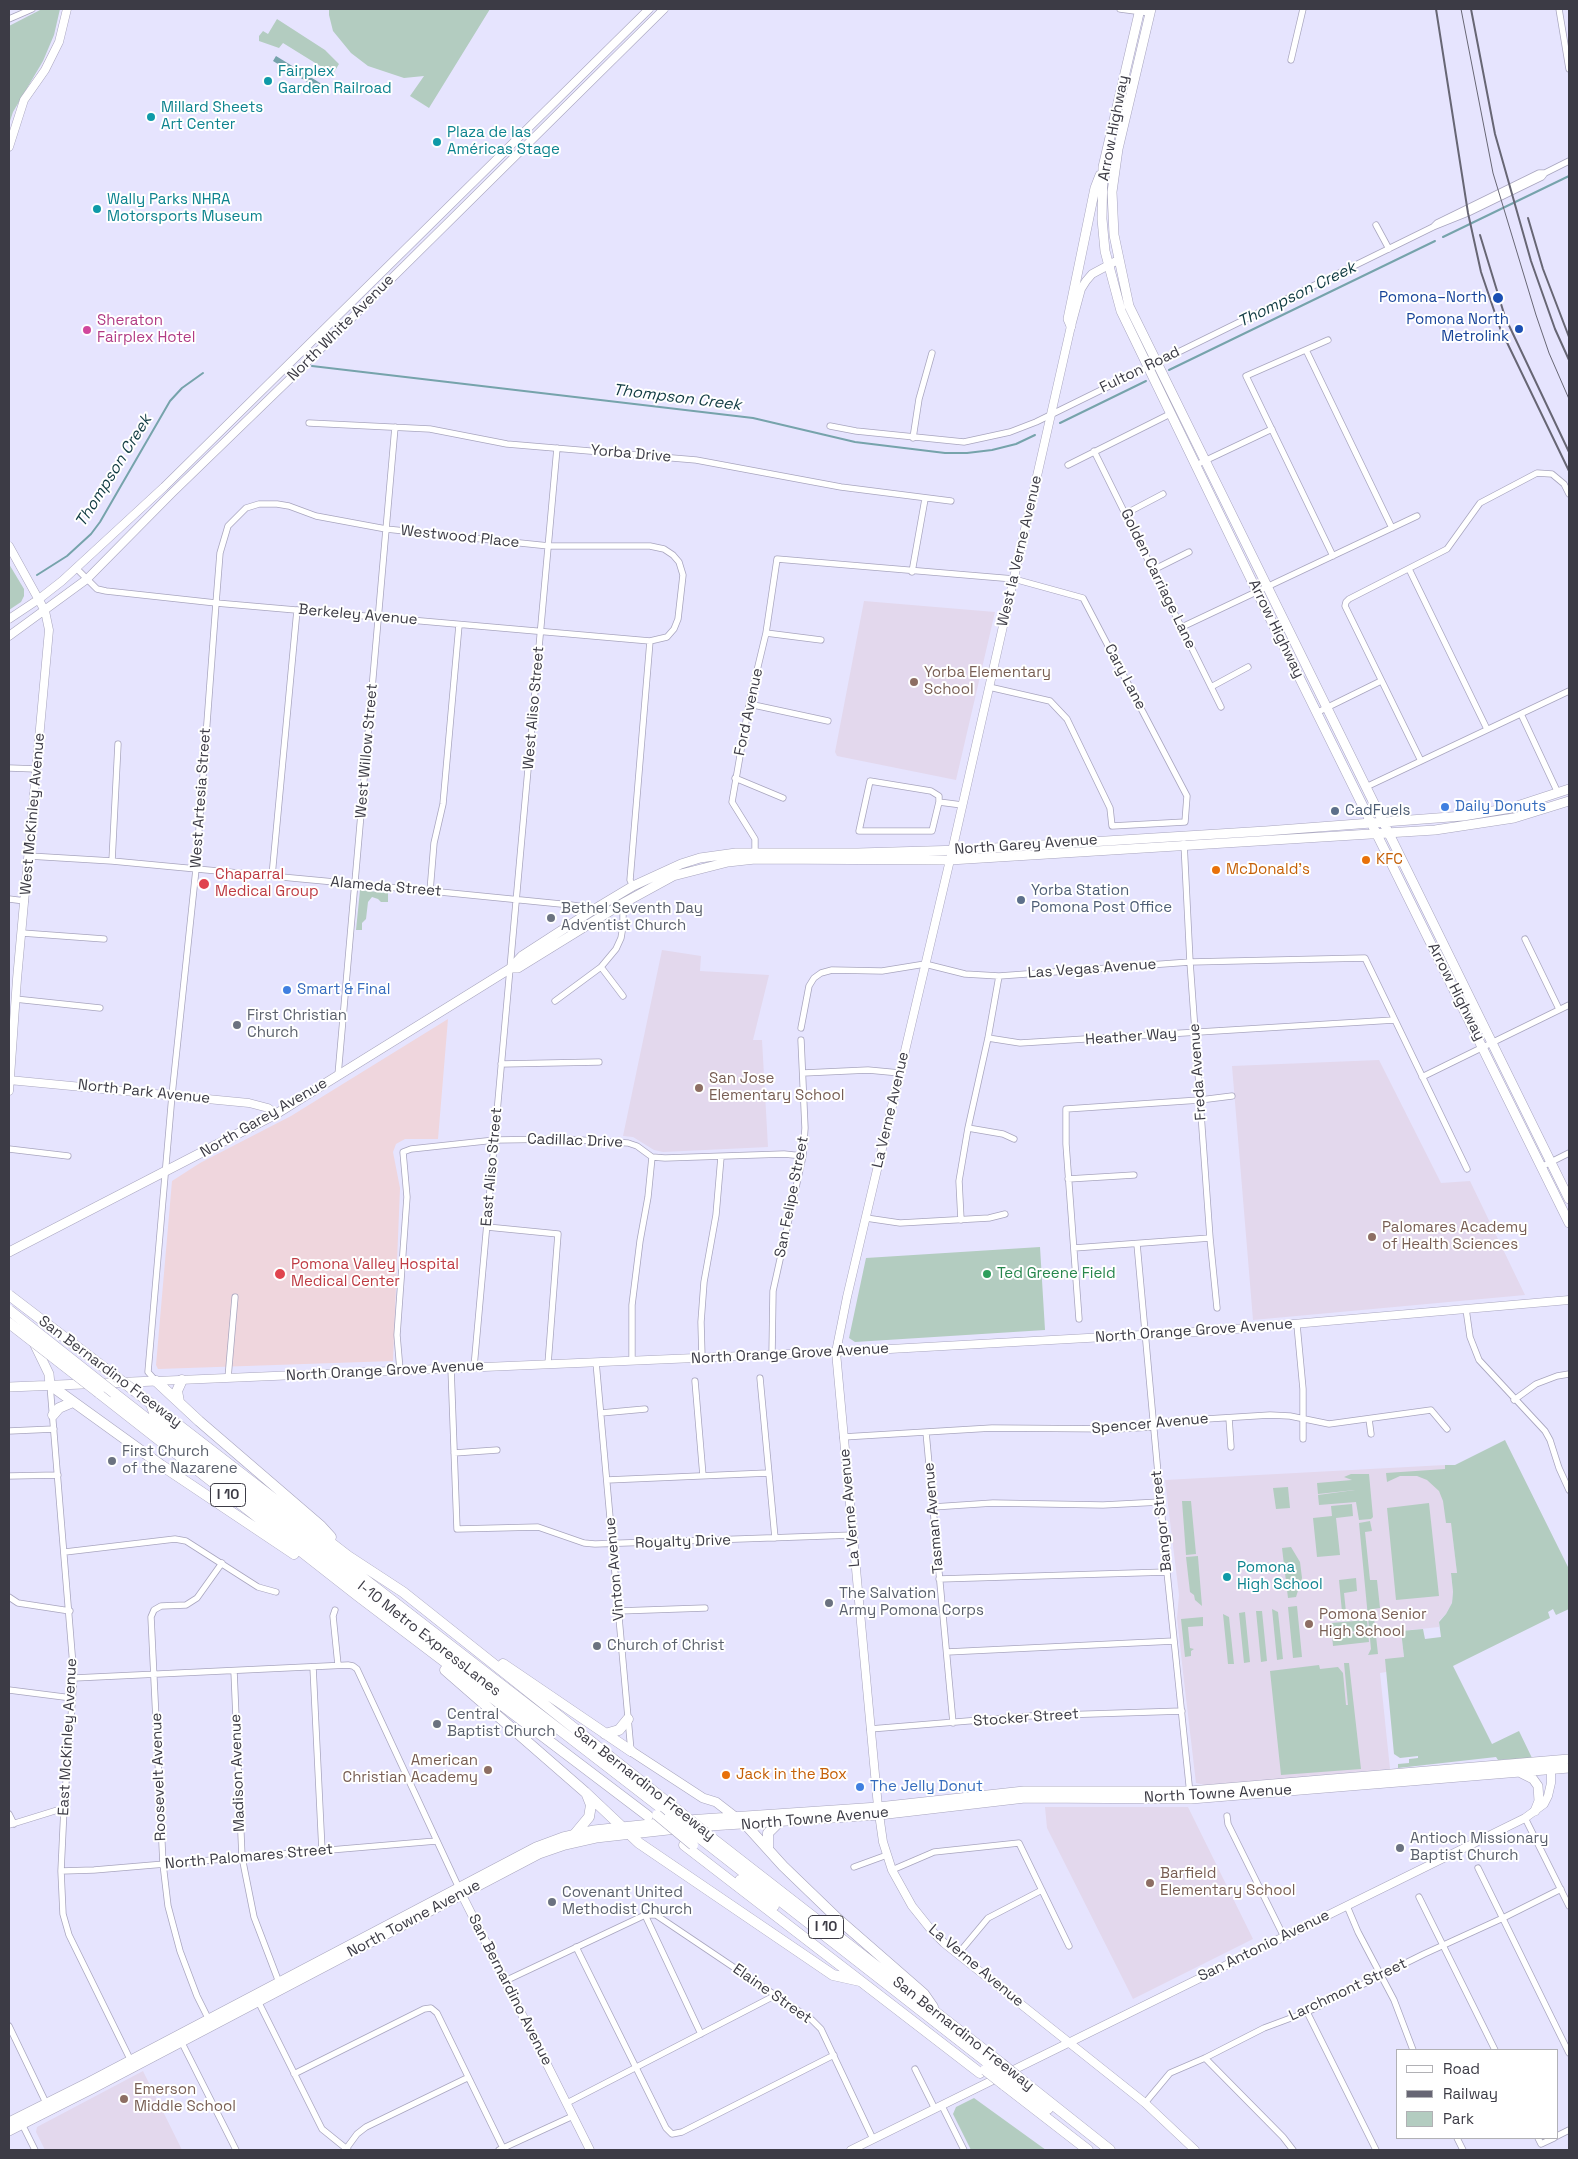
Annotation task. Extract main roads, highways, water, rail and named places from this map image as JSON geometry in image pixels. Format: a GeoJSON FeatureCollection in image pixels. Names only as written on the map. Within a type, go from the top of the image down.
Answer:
{"type":"FeatureCollection","features":[{"type":"Feature","properties":{"kind":"highway","name":"San Bernardino Freeway"},"geometry":{"type":"LineString","coordinates":[[9,1295],[348,1556],[403,1592],[712,1838],[940,2016],[989,2068],[1008,2083],[1078,2150]]}},
{"type":"Feature","properties":{"kind":"highway","name":"I-10 Metro ExpressLanes"},"geometry":{"type":"LineString","coordinates":[[9,1310],[653,1816]]}},
{"type":"Feature","properties":{"kind":"highway","name":"San Bernardino Freeway"},"geometry":{"type":"LineString","coordinates":[[9,1323],[384,1616],[653,1816],[693,1843],[860,1981],[989,2068],[1008,2083],[1110,2150]]}},
{"type":"Feature","properties":{"kind":"highway"},"geometry":{"type":"LineString","coordinates":[[180,1403],[177,1391],[182,1380]]}},
{"type":"Feature","properties":{"kind":"highway"},"geometry":{"type":"LineString","coordinates":[[156,1381],[321,1526],[348,1556]]}},
{"type":"Feature","properties":{"kind":"highway"},"geometry":{"type":"LineString","coordinates":[[50,1385],[161,1465],[358,1596]]}},
{"type":"Feature","properties":{"kind":"highway"},"geometry":{"type":"LineString","coordinates":[[53,1414],[59,1408],[72,1402]]}},
{"type":"Feature","properties":{"kind":"highway","name":"I-10 Metro ExpressLanes"},"geometry":{"type":"LineString","coordinates":[[151,1403],[156,1418],[670,1815],[693,1843],[989,2068]]}},
{"type":"Feature","properties":{"kind":"highway"},"geometry":{"type":"LineString","coordinates":[[403,1592],[545,1694],[631,1751]]}},
{"type":"Feature","properties":{"kind":"highway"},"geometry":{"type":"LineString","coordinates":[[384,1616],[585,1792],[639,1843],[833,1975],[860,1981]]}},
{"type":"Feature","properties":{"kind":"highway"},"geometry":{"type":"LineString","coordinates":[[606,1734],[619,1730],[628,1719]]}},
{"type":"Feature","properties":{"kind":"highway"},"geometry":{"type":"LineString","coordinates":[[574,1835],[585,1822],[591,1809],[585,1792]]}},
{"type":"Feature","properties":{"kind":"highway"},"geometry":{"type":"LineString","coordinates":[[768,1849],[768,1833],[778,1822]]}},
{"type":"Feature","properties":{"kind":"highway"},"geometry":{"type":"LineString","coordinates":[[746,1825],[838,1919],[924,1994],[940,2016]]}},
{"type":"Feature","properties":{"kind":"highway"},"geometry":{"type":"LineString","coordinates":[[1008,2083],[1088,2150]]}},
{"type":"Feature","properties":{"kind":"highway"},"geometry":{"type":"LineString","coordinates":[[1008,2083],[1100,2150]]}},
{"type":"Feature","properties":{"kind":"main road"},"geometry":{"type":"LineString","coordinates":[[9,146],[24,100],[45,70],[60,42],[67,9]]}},
{"type":"Feature","properties":{"kind":"main road","name":"North White Avenue"},"geometry":{"type":"LineString","coordinates":[[9,619],[38,599],[76,568],[171,480],[649,9]]}},
{"type":"Feature","properties":{"kind":"main road","name":"North White Avenue"},"geometry":{"type":"LineString","coordinates":[[9,636],[86,579],[170,494],[309,360],[664,9]]}},
{"type":"Feature","properties":{"kind":"main road","name":"Arrow Highway"},"geometry":{"type":"LineString","coordinates":[[1140,10],[1103,168],[1102,219],[1108,264],[1122,310],[1147,367],[1258,591],[1366,787],[1488,1044],[1542,1167],[1569,1223]]}},
{"type":"Feature","properties":{"kind":"main road","name":"Arrow Highway"},"geometry":{"type":"LineString","coordinates":[[1150,11],[1114,169],[1112,210],[1118,260],[1129,306],[1267,587],[1372,823],[1569,1199]]}},
{"type":"Feature","properties":{"kind":"main road"},"geometry":{"type":"LineString","coordinates":[[1071,326],[1068,319],[1095,188],[1103,168]]}},
{"type":"Feature","properties":{"kind":"main road","name":"West la Verne Avenue"},"geometry":{"type":"LineString","coordinates":[[950,860],[1051,413],[1081,289],[1092,274],[1118,260]]}},
{"type":"Feature","properties":{"kind":"main road","name":"West McKinley Avenue"},"geometry":{"type":"LineString","coordinates":[[9,546],[45,611],[49,630],[22,933],[13,979],[16,999],[9,1091]]}},
{"type":"Feature","properties":{"kind":"main road","name":"North Garey Avenue"},"geometry":{"type":"LineString","coordinates":[[510,968],[518,968],[620,905],[673,876],[755,856],[952,850],[1372,823],[1490,812],[1569,789]]}},
{"type":"Feature","properties":{"kind":"main road"},"geometry":{"type":"LineString","coordinates":[[1536,812],[1540,805],[1558,800],[1558,793]]}},
{"type":"Feature","properties":{"kind":"main road","name":"North Garey Avenue"},"geometry":{"type":"LineString","coordinates":[[9,1252],[276,1114],[510,968],[522,956],[593,910],[652,876],[700,858],[719,855],[950,860],[1259,842],[1448,829],[1514,818],[1569,801]]}},
{"type":"Feature","properties":{"kind":"main road"},"geometry":{"type":"LineString","coordinates":[[1259,842],[1267,835],[1282,834],[1295,829]]}},
{"type":"Feature","properties":{"kind":"main road"},"geometry":{"type":"LineString","coordinates":[[1222,843],[1235,837],[1244,836],[1250,832]]}},
{"type":"Feature","properties":{"kind":"main road"},"geometry":{"type":"LineString","coordinates":[[1094,851],[1106,840]]}},
{"type":"Feature","properties":{"kind":"main road","name":"La Verne Avenue"},"geometry":{"type":"LineString","coordinates":[[950,860],[847,1297],[836,1352],[878,1811],[892,1870],[905,1895],[922,1919],[958,1954],[1145,2103],[1195,2150]]}},
{"type":"Feature","properties":{"kind":"main road"},"geometry":{"type":"LineString","coordinates":[[620,905],[618,899],[644,884],[652,876]]}},
{"type":"Feature","properties":{"kind":"main road","name":"North Park Avenue"},"geometry":{"type":"LineString","coordinates":[[9,1080],[259,1105],[276,1114]]}},
{"type":"Feature","properties":{"kind":"main road","name":"East McKinley Avenue"},"geometry":{"type":"LineString","coordinates":[[9,1290],[49,1374],[50,1385]]}},
{"type":"Feature","properties":{"kind":"main road","name":"North Orange Grove Avenue"},"geometry":{"type":"LineString","coordinates":[[9,1387],[772,1355],[1144,1335],[1297,1325],[1569,1300]]}},
{"type":"Feature","properties":{"kind":"main road"},"geometry":{"type":"LineString","coordinates":[[631,1751],[703,1798],[716,1802],[746,1825]]}},
{"type":"Feature","properties":{"kind":"main road","name":"North Towne Avenue"},"geometry":{"type":"LineString","coordinates":[[712,1823],[746,1825],[878,1811],[1042,1797],[1190,1795],[1518,1773],[1569,1759]]}},
{"type":"Feature","properties":{"kind":"main road","name":"North Towne Avenue"},"geometry":{"type":"LineString","coordinates":[[1190,1795],[1551,1765],[1569,1768]]}},
{"type":"Feature","properties":{"kind":"main road","name":"San Antonio Avenue"},"geometry":{"type":"LineString","coordinates":[[851,2150],[1525,1818],[1544,1804],[1548,1796],[1551,1783],[1551,1765]]}},
{"type":"Feature","properties":{"kind":"main road"},"geometry":{"type":"LineString","coordinates":[[1518,1773],[1533,1779],[1538,1786],[1539,1801],[1535,1811]]}},
{"type":"Feature","properties":{"kind":"main road"},"geometry":{"type":"LineString","coordinates":[[703,1798],[709,1805],[712,1823]]}},
{"type":"Feature","properties":{"kind":"main road","name":"North Towne Avenue"},"geometry":{"type":"LineString","coordinates":[[9,2131],[20,2121],[280,1986],[460,1890],[536,1847],[574,1835],[712,1823],[738,1818],[878,1811]]}},
{"type":"Feature","properties":{"kind":"main road","name":"North Towne Avenue"},"geometry":{"type":"LineString","coordinates":[[460,1890],[539,1854],[565,1845],[625,1830]]}},
{"type":"Feature","properties":{"kind":"main road","name":"San Bernardino Avenue"},"geometry":{"type":"LineString","coordinates":[[460,1890],[590,2150]]}},
{"type":"Feature","properties":{"kind":"main road","name":"North Towne Avenue"},"geometry":{"type":"LineString","coordinates":[[48,2107],[130,2060],[180,2038]]}},
{"type":"Feature","properties":{"kind":"main road","name":"North Towne Avenue"},"geometry":{"type":"LineString","coordinates":[[9,2122],[20,2121]]}},
{"type":"Feature","properties":{"kind":"waterway","name":"Thompson Creek"},"geometry":{"type":"LineString","coordinates":[[1443,237],[1569,176]]}},
{"type":"Feature","properties":{"kind":"waterway","name":"Thompson Creek"},"geometry":{"type":"LineString","coordinates":[[1169,370],[1435,241]]}},
{"type":"Feature","properties":{"kind":"waterway","name":"Thompson Creek"},"geometry":{"type":"LineString","coordinates":[[312,366],[753,418],[855,442],[945,453],[992,450],[1016,444],[1035,435]]}},
{"type":"Feature","properties":{"kind":"waterway","name":"Thompson Creek"},"geometry":{"type":"LineString","coordinates":[[37,575],[67,556],[91,534],[100,522],[170,401],[182,388],[203,373]]}},
{"type":"Feature","properties":{"kind":"waterway","name":"Thompson Creek"},"geometry":{"type":"LineString","coordinates":[[1060,423],[1146,381]]}},
{"type":"Feature","properties":{"kind":"tram line"},"geometry":{"type":"LineString","coordinates":[[1461,9],[1493,173],[1536,315],[1549,353],[1569,399]]}},
{"type":"Feature","properties":{"kind":"railway"},"geometry":{"type":"LineString","coordinates":[[1436,9],[1468,213],[1481,272],[1500,328],[1569,471]]}},
{"type":"Feature","properties":{"kind":"railway"},"geometry":{"type":"LineString","coordinates":[[1471,9],[1495,134],[1531,261],[1555,329],[1569,360]]}},
{"type":"Feature","properties":{"kind":"railway"},"geometry":{"type":"LineString","coordinates":[[1528,218],[1543,269],[1569,337]]}},
{"type":"Feature","properties":{"kind":"railway"},"geometry":{"type":"LineString","coordinates":[[1480,235],[1505,317],[1569,452]]}},
{"type":"Feature","properties":{"kind":"place","name":"Fairplex Garden Railroad"},"geometry":{"type":"Point","coordinates":[268,81]}},
{"type":"Feature","properties":{"kind":"place","name":"Millard Sheets Art Center"},"geometry":{"type":"Point","coordinates":[151,117]}},
{"type":"Feature","properties":{"kind":"place","name":"Plaza de las Américas Stage"},"geometry":{"type":"Point","coordinates":[437,142]}},
{"type":"Feature","properties":{"kind":"place","name":"Wally Parks NHRA Motorsports Museum"},"geometry":{"type":"Point","coordinates":[97,209]}},
{"type":"Feature","properties":{"kind":"place","name":"Pomona–North"},"geometry":{"type":"Point","coordinates":[1498,298]}},
{"type":"Feature","properties":{"kind":"place","name":"Pomona North Metrolink"},"geometry":{"type":"Point","coordinates":[1519,329]}},
{"type":"Feature","properties":{"kind":"place","name":"Sheraton Fairplex Hotel"},"geometry":{"type":"Point","coordinates":[87,330]}},
{"type":"Feature","properties":{"kind":"place","name":"Yorba Elementary School"},"geometry":{"type":"Point","coordinates":[914,682]}},
{"type":"Feature","properties":{"kind":"place","name":"Daily Donuts"},"geometry":{"type":"Point","coordinates":[1445,807]}},
{"type":"Feature","properties":{"kind":"place","name":"CadFuels"},"geometry":{"type":"Point","coordinates":[1335,811]}},
{"type":"Feature","properties":{"kind":"place","name":"KFC"},"geometry":{"type":"Point","coordinates":[1366,860]}},
{"type":"Feature","properties":{"kind":"place","name":"McDonald's"},"geometry":{"type":"Point","coordinates":[1216,870]}},
{"type":"Feature","properties":{"kind":"place","name":"Chaparral Medical Group"},"geometry":{"type":"Point","coordinates":[204,884]}},
{"type":"Feature","properties":{"kind":"place","name":"Yorba Station Pomona Post Office"},"geometry":{"type":"Point","coordinates":[1021,900]}},
{"type":"Feature","properties":{"kind":"place","name":"Bethel Seventh Day Adventist Church"},"geometry":{"type":"Point","coordinates":[551,918]}},
{"type":"Feature","properties":{"kind":"place","name":"Smart & Final"},"geometry":{"type":"Point","coordinates":[287,990]}},
{"type":"Feature","properties":{"kind":"place","name":"First Christian Church"},"geometry":{"type":"Point","coordinates":[237,1025]}},
{"type":"Feature","properties":{"kind":"place","name":"San Jose Elementary School"},"geometry":{"type":"Point","coordinates":[699,1088]}},
{"type":"Feature","properties":{"kind":"place","name":"Palomares Academy of Health Sciences"},"geometry":{"type":"Point","coordinates":[1372,1237]}},
{"type":"Feature","properties":{"kind":"place","name":"Pomona Valley Hospital Medical Center"},"geometry":{"type":"Point","coordinates":[280,1274]}},
{"type":"Feature","properties":{"kind":"place","name":"Ted Greene Field"},"geometry":{"type":"Point","coordinates":[987,1274]}},
{"type":"Feature","properties":{"kind":"place","name":"First Church of the Nazarene"},"geometry":{"type":"Point","coordinates":[112,1461]}},
{"type":"Feature","properties":{"kind":"place","name":"Pomona High School"},"geometry":{"type":"Point","coordinates":[1227,1577]}},
{"type":"Feature","properties":{"kind":"place","name":"The Salvation Army Pomona Corps"},"geometry":{"type":"Point","coordinates":[829,1603]}},
{"type":"Feature","properties":{"kind":"place","name":"Pomona Senior High School"},"geometry":{"type":"Point","coordinates":[1309,1624]}},
{"type":"Feature","properties":{"kind":"place","name":"Church of Christ"},"geometry":{"type":"Point","coordinates":[597,1646]}},
{"type":"Feature","properties":{"kind":"place","name":"Central Baptist Church"},"geometry":{"type":"Point","coordinates":[437,1724]}},
{"type":"Feature","properties":{"kind":"place","name":"American Christian Academy"},"geometry":{"type":"Point","coordinates":[488,1770]}},
{"type":"Feature","properties":{"kind":"place","name":"Jack in the Box"},"geometry":{"type":"Point","coordinates":[726,1775]}},
{"type":"Feature","properties":{"kind":"place","name":"The Jelly Donut"},"geometry":{"type":"Point","coordinates":[860,1787]}},
{"type":"Feature","properties":{"kind":"place","name":"Antioch Missionary Baptist Church"},"geometry":{"type":"Point","coordinates":[1400,1848]}},
{"type":"Feature","properties":{"kind":"place","name":"Barfield Elementary School"},"geometry":{"type":"Point","coordinates":[1150,1883]}},
{"type":"Feature","properties":{"kind":"place","name":"Covenant United Methodist Church"},"geometry":{"type":"Point","coordinates":[552,1902]}},
{"type":"Feature","properties":{"kind":"place","name":"Emerson Middle School"},"geometry":{"type":"Point","coordinates":[124,2099]}}]}
